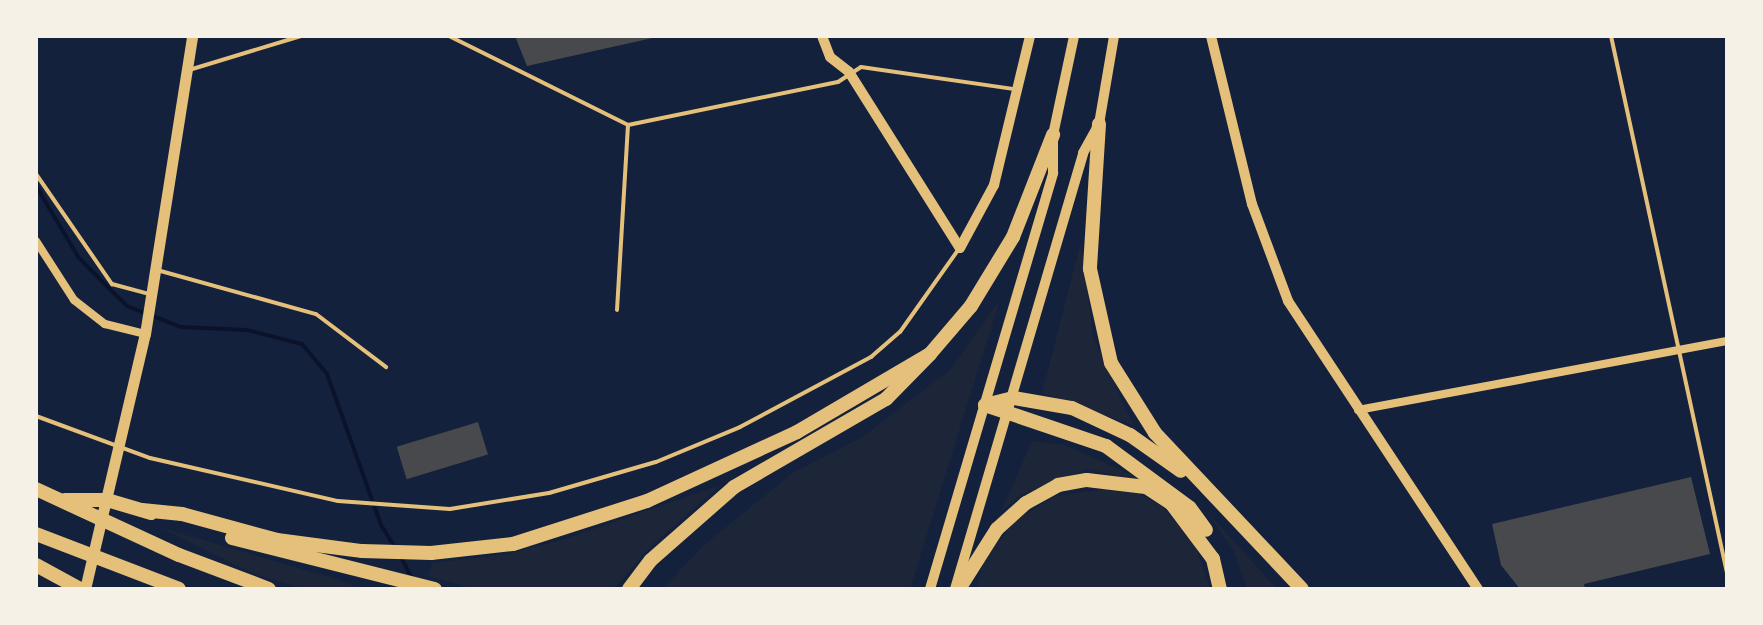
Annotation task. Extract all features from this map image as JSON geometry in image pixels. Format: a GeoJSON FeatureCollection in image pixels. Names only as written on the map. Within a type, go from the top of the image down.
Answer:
{"type":"FeatureCollection","features":[{"type":"Feature","properties":{"kind":"highway"},"geometry":{"type":"LineString","coordinates":[[1099,124],[1090,269],[1102,335],[1111,363],[1155,433],[1302,589]]}},
{"type":"Feature","properties":{"kind":"highway"},"geometry":{"type":"LineString","coordinates":[[629,589],[661,550],[734,487],[886,399],[930,354],[971,306],[1013,237],[1053,135]]}},
{"type":"Feature","properties":{"kind":"highway"},"geometry":{"type":"LineString","coordinates":[[142,510],[182,514],[277,540],[398,552],[513,544],[633,506],[797,432],[930,354]]}},
{"type":"Feature","properties":{"kind":"highway"},"geometry":{"type":"LineString","coordinates":[[985,405],[1014,398],[1072,408],[1130,435],[1211,492]]}},
{"type":"Feature","properties":{"kind":"highway"},"geometry":{"type":"LineString","coordinates":[[985,405],[1106,446],[1153,477],[1190,508],[1210,536],[1220,589]]}},
{"type":"Feature","properties":{"kind":"highway"},"geometry":{"type":"LineString","coordinates":[[957,589],[997,529],[1040,493],[1069,482],[1146,487],[1171,503],[1213,559]]}},
{"type":"Feature","properties":{"kind":"highway"},"geometry":{"type":"LineString","coordinates":[[36,489],[179,555],[269,589]]}},
{"type":"Feature","properties":{"kind":"highway"},"geometry":{"type":"LineString","coordinates":[[65,500],[107,500],[258,546],[435,589]]}},
{"type":"Feature","properties":{"kind":"highway"},"geometry":{"type":"LineString","coordinates":[[36,534],[179,589]]}},
{"type":"Feature","properties":{"kind":"highway"},"geometry":{"type":"LineString","coordinates":[[36,565],[78,587]]}},
{"type":"Feature","properties":{"kind":"main road"},"geometry":{"type":"LineString","coordinates":[[78,587],[121,450],[146,330],[192,36]]}},
{"type":"Feature","properties":{"kind":"street"},"geometry":{"type":"LineString","coordinates":[[822,36],[830,57],[849,72],[960,248],[994,185],[1030,36]]}},
{"type":"Feature","properties":{"kind":"street"},"geometry":{"type":"LineString","coordinates":[[930,589],[1053,173],[1053,135],[1074,36]]}},
{"type":"Feature","properties":{"kind":"street"},"geometry":{"type":"LineString","coordinates":[[957,589],[1083,153],[1099,124],[1114,36]]}},
{"type":"Feature","properties":{"kind":"street"},"geometry":{"type":"LineString","coordinates":[[1211,36],[1233,141],[1288,301],[1357,410],[1478,589]]}},
{"type":"Feature","properties":{"kind":"street"},"geometry":{"type":"LineString","coordinates":[[36,241],[74,300],[105,324],[146,330]]}},
{"type":"Feature","properties":{"kind":"street"},"geometry":{"type":"LineString","coordinates":[[1357,410],[1727,341]]}},
{"type":"Feature","properties":{"kind":"lane"},"geometry":{"type":"LineString","coordinates":[[189,70],[301,36]]}},
{"type":"Feature","properties":{"kind":"lane"},"geometry":{"type":"LineString","coordinates":[[449,36],[628,125],[838,82],[861,67],[1018,90]]}},
{"type":"Feature","properties":{"kind":"lane"},"geometry":{"type":"LineString","coordinates":[[1611,36],[1727,573]]}},
{"type":"Feature","properties":{"kind":"lane"},"geometry":{"type":"LineString","coordinates":[[617,310],[628,125]]}},
{"type":"Feature","properties":{"kind":"lane"},"geometry":{"type":"LineString","coordinates":[[36,174],[112,284],[152,297]]}},
{"type":"Feature","properties":{"kind":"lane"},"geometry":{"type":"LineString","coordinates":[[36,416],[121,450],[338,501],[450,509],[549,493],[656,462],[740,427],[871,357],[900,332],[960,248]]}},
{"type":"Feature","properties":{"kind":"lane"},"geometry":{"type":"LineString","coordinates":[[157,270],[316,314],[386,367]]}},
{"type":"Feature","properties":{"kind":"shaded area"},"geometry":{"type":"Polygon","coordinates":[[[1081,242],[1093,336],[1133,425],[1042,393],[1081,242]]]}},
{"type":"Feature","properties":{"kind":"shaded area"},"geometry":{"type":"Polygon","coordinates":[[[1000,299],[910,589],[662,589],[705,544],[794,472],[861,438],[951,369],[1000,299]]]}},
{"type":"Feature","properties":{"kind":"shaded area"},"geometry":{"type":"Polygon","coordinates":[[[1032,441],[1065,445],[1149,483],[1088,469],[1021,495],[1001,512],[1032,441]]]}},
{"type":"Feature","properties":{"kind":"shaded area"},"geometry":{"type":"Polygon","coordinates":[[[721,485],[651,546],[614,589],[474,589],[428,576],[432,563],[508,554],[565,539],[721,485]]]}},
{"type":"Feature","properties":{"kind":"shaded area"},"geometry":{"type":"Polygon","coordinates":[[[1113,488],[1131,489],[1162,506],[1195,545],[1210,589],[976,589],[983,564],[1014,521],[1055,496],[1113,488]]]}},
{"type":"Feature","properties":{"kind":"shaded area"},"geometry":{"type":"Polygon","coordinates":[[[1204,508],[1277,589],[1247,589],[1234,551],[1204,508]]]}},
{"type":"Feature","properties":{"kind":"shaded area"},"geometry":{"type":"Polygon","coordinates":[[[159,527],[363,589],[304,589],[254,574],[159,527]]]}},
{"type":"Feature","properties":{"kind":"building"},"geometry":{"type":"Polygon","coordinates":[[[515,36],[657,36],[657,37],[527,66],[515,36]]]}},
{"type":"Feature","properties":{"kind":"building"},"geometry":{"type":"Polygon","coordinates":[[[478,422],[488,455],[407,479],[397,447],[478,422]]]}},
{"type":"Feature","properties":{"kind":"building"},"geometry":{"type":"Polygon","coordinates":[[[1691,477],[1710,554],[1584,584],[1585,589],[1520,589],[1501,565],[1492,524],[1691,477]]]}},
{"type":"Feature","properties":{"kind":"waterway"},"geometry":{"type":"LineString","coordinates":[[36,186],[79,258],[127,306],[181,327],[247,330],[302,344],[327,374],[381,525],[395,547]]}},
{"type":"Feature","properties":{"kind":"waterway"},"geometry":{"type":"LineString","coordinates":[[400,555],[412,579]]}}]}
